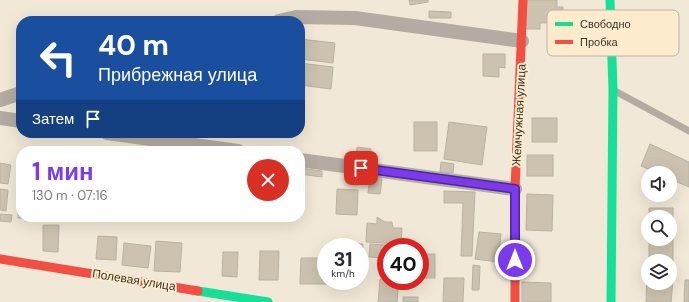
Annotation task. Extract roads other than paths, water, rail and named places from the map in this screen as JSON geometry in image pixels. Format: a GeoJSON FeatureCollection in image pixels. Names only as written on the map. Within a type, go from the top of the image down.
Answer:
{"type":"FeatureCollection","features":[{"type":"Feature","properties":{"kind":"street","name":"Жемчужная улица"},"geometry":{"type":"LineString","coordinates":[[515,302],[515,189],[523,0]]}},
{"type":"Feature","properties":{"kind":"street"},"geometry":{"type":"LineString","coordinates":[[610,0],[610,10]]}},
{"type":"Feature","properties":{"kind":"street"},"geometry":{"type":"LineString","coordinates":[[305,18],[355,18],[522,41]]}},
{"type":"Feature","properties":{"kind":"street"},"geometry":{"type":"LineString","coordinates":[[611,302],[613,90],[612,56]]}},
{"type":"Feature","properties":{"kind":"street"},"geometry":{"type":"LineString","coordinates":[[0,100],[16,95]]}},
{"type":"Feature","properties":{"kind":"street"},"geometry":{"type":"LineString","coordinates":[[0,118],[16,120]]}},
{"type":"Feature","properties":{"kind":"street"},"geometry":{"type":"LineString","coordinates":[[143,138],[202,146]]}},
{"type":"Feature","properties":{"kind":"street"},"geometry":{"type":"LineString","coordinates":[[305,161],[515,189]]}},
{"type":"Feature","properties":{"kind":"street","name":"Полевая улица"},"geometry":{"type":"LineString","coordinates":[[0,259],[268,302]]}},
{"type":"Feature","properties":{"kind":"lane"},"geometry":{"type":"LineString","coordinates":[[613,90],[689,131]]}}]}
